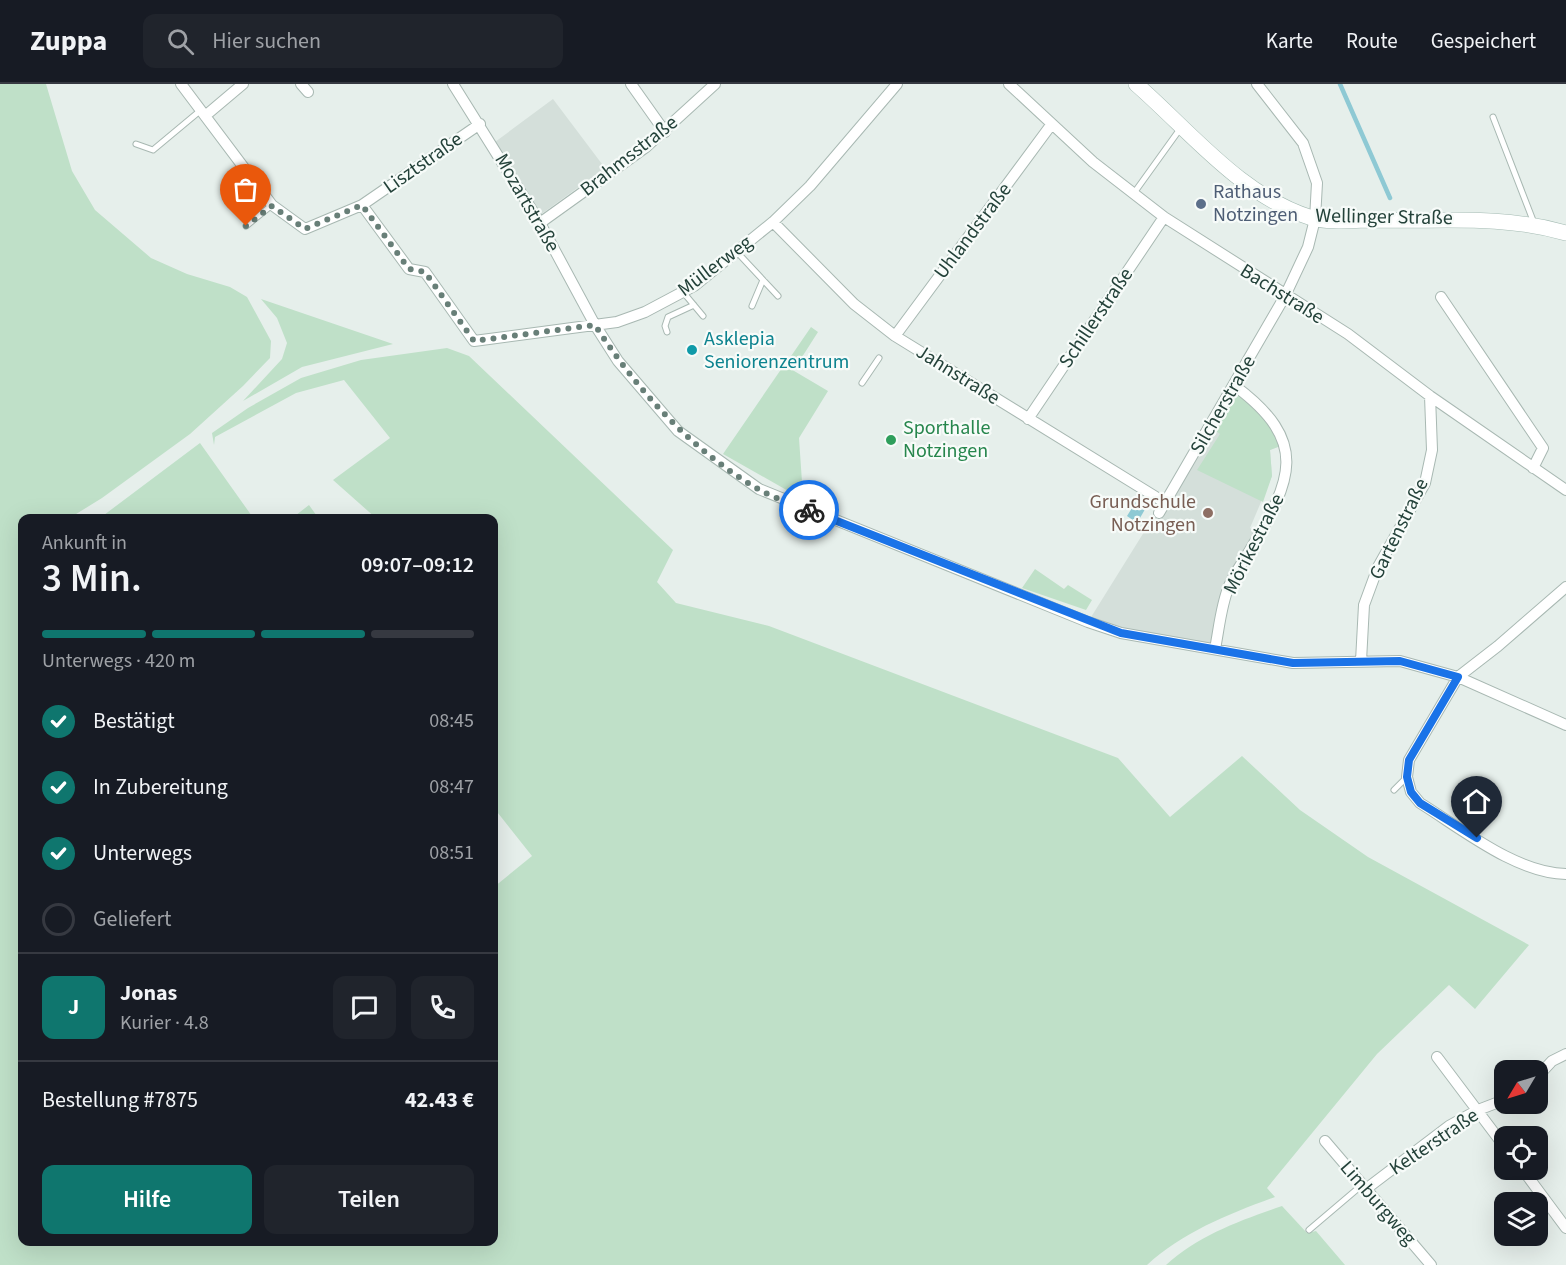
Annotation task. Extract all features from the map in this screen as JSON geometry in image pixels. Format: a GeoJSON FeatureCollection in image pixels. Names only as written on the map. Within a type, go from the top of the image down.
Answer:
{"type":"FeatureCollection","features":[{"type":"Feature","properties":{"kind":"street","name":"Lisztstraße"},"geometry":{"type":"LineString","coordinates":[[181,84],[272,206],[305,229],[362,205],[480,124]]}},
{"type":"Feature","properties":{"kind":"street"},"geometry":{"type":"LineString","coordinates":[[203,113],[243,84]]}},
{"type":"Feature","properties":{"kind":"street","name":"Mozartstraße"},"geometry":{"type":"LineString","coordinates":[[453,84],[540,223],[595,325],[618,361],[678,431],[759,489],[1090,618],[1121,633],[1293,663],[1400,661],[1458,677],[1566,725]]}},
{"type":"Feature","properties":{"kind":"street"},"geometry":{"type":"LineString","coordinates":[[631,84],[665,132]]}},
{"type":"Feature","properties":{"kind":"street","name":"Brahmsstraße"},"geometry":{"type":"LineString","coordinates":[[540,223],[665,132],[715,84]]}},
{"type":"Feature","properties":{"kind":"street","name":"Müllerweg"},"geometry":{"type":"LineString","coordinates":[[362,205],[409,269],[425,272],[474,341],[617,322],[645,312],[694,286],[773,222],[810,186],[897,84]]}},
{"type":"Feature","properties":{"kind":"street","name":"Bachstraße"},"geometry":{"type":"LineString","coordinates":[[1010,84],[1051,125],[1164,217],[1348,334],[1430,396],[1566,490]]}},
{"type":"Feature","properties":{"kind":"street","name":"Wellinger Straße"},"geometry":{"type":"LineString","coordinates":[[1136,84],[1246,184],[1279,205],[1315,219],[1389,221],[1457,218],[1534,224],[1566,233]]}},
{"type":"Feature","properties":{"kind":"street","name":"Silcherstraße"},"geometry":{"type":"LineString","coordinates":[[1159,513],[1235,386],[1285,296],[1308,247],[1315,219],[1317,183],[1303,143],[1257,84]]}},
{"type":"Feature","properties":{"kind":"street","name":"Uhlandstraße"},"geometry":{"type":"LineString","coordinates":[[895,336],[1051,125]]}},
{"type":"Feature","properties":{"kind":"street","name":"Schillerstraße"},"geometry":{"type":"LineString","coordinates":[[1028,419],[1164,217]]}},
{"type":"Feature","properties":{"kind":"street","name":"Jahnstraße"},"geometry":{"type":"LineString","coordinates":[[773,222],[854,304],[895,336],[1164,502]]}},
{"type":"Feature","properties":{"kind":"street"},"geometry":{"type":"LineString","coordinates":[[1441,297],[1544,447],[1533,468]]}},
{"type":"Feature","properties":{"kind":"street","name":"Mörikestraße"},"geometry":{"type":"LineString","coordinates":[[1215,648],[1229,586],[1267,522],[1287,478],[1285,451],[1277,427],[1257,403],[1235,386]]}},
{"type":"Feature","properties":{"kind":"street","name":"Gartenstraße"},"geometry":{"type":"LineString","coordinates":[[1361,661],[1364,605],[1378,567],[1425,483],[1432,450],[1430,396]]}},
{"type":"Feature","properties":{"kind":"street"},"geometry":{"type":"LineString","coordinates":[[1566,587],[1458,677],[1409,760],[1407,777],[1411,792],[1420,803],[1477,838],[1515,861],[1550,874],[1566,874]]}},
{"type":"Feature","properties":{"kind":"street"},"geometry":{"type":"LineString","coordinates":[[1548,1065],[1566,1054]]}},
{"type":"Feature","properties":{"kind":"street"},"geometry":{"type":"LineString","coordinates":[[1437,1057],[1494,1132]]}},
{"type":"Feature","properties":{"kind":"street","name":"Kelterstraße"},"geometry":{"type":"LineString","coordinates":[[1364,1187],[1449,1126],[1494,1104]]}},
{"type":"Feature","properties":{"kind":"street","name":"Limburgweg"},"geometry":{"type":"LineString","coordinates":[[1325,1142],[1431,1265]]}},
{"type":"Feature","properties":{"kind":"street"},"geometry":{"type":"LineString","coordinates":[[1530,1180],[1566,1228]]}},
{"type":"Feature","properties":{"kind":"lane"},"geometry":{"type":"LineString","coordinates":[[136,144],[153,150],[203,113]]}},
{"type":"Feature","properties":{"kind":"lane"},"geometry":{"type":"LineString","coordinates":[[1493,117],[1534,224]]}},
{"type":"Feature","properties":{"kind":"lane"},"geometry":{"type":"LineString","coordinates":[[1134,193],[1182,126]]}},
{"type":"Feature","properties":{"kind":"lane"},"geometry":{"type":"LineString","coordinates":[[246,226],[272,206]]}},
{"type":"Feature","properties":{"kind":"lane"},"geometry":{"type":"LineString","coordinates":[[736,251],[778,296]]}},
{"type":"Feature","properties":{"kind":"lane"},"geometry":{"type":"LineString","coordinates":[[752,306],[763,280]]}},
{"type":"Feature","properties":{"kind":"lane"},"geometry":{"type":"LineString","coordinates":[[683,292],[703,316]]}},
{"type":"Feature","properties":{"kind":"lane"},"geometry":{"type":"LineString","coordinates":[[667,332],[665,326],[668,317],[694,305]]}},
{"type":"Feature","properties":{"kind":"lane"},"geometry":{"type":"LineString","coordinates":[[862,383],[879,358]]}},
{"type":"Feature","properties":{"kind":"lane"},"geometry":{"type":"LineString","coordinates":[[1394,790],[1407,777]]}},
{"type":"Feature","properties":{"kind":"lane"},"geometry":{"type":"LineString","coordinates":[[1309,1230],[1364,1187]]}},
{"type":"Feature","properties":{"kind":"shaded area"},"geometry":{"type":"Polygon","coordinates":[[[553,99],[605,168],[540,215],[495,142],[553,99]]]}},
{"type":"Feature","properties":{"kind":"shaded area","name":"Grundschule Notzingen"},"geometry":{"type":"Polygon","coordinates":[[[1235,386],[1283,445],[1270,450],[1272,476],[1250,528],[1260,533],[1229,586],[1215,649],[1088,622],[1235,386]]]}},
{"type":"Feature","properties":{"kind":"green space"},"geometry":{"type":"Polygon","coordinates":[[[0,84],[46,84],[72,171],[95,210],[151,258],[187,274],[230,287],[247,297],[271,341],[270,358],[243,386],[190,434],[102,498],[76,514],[18,514],[18,1246],[498,1246],[498,884],[532,856],[498,813],[498,514],[371,514],[333,480],[390,438],[344,380],[296,393],[215,437],[214,445],[212,433],[248,408],[301,378],[361,360],[447,348],[469,356],[673,550],[657,582],[676,603],[769,626],[1118,758],[1170,817],[1242,756],[1300,810],[1368,857],[1529,945],[1475,1009],[1449,985],[1377,1054],[1267,1188],[1275,1197],[1191,1233],[1147,1265],[0,1265],[0,84]]]}},
{"type":"Feature","properties":{"kind":"green space"},"geometry":{"type":"Polygon","coordinates":[[[261,299],[393,344],[302,367],[243,401],[282,359],[287,343],[277,318],[261,299]]]}},
{"type":"Feature","properties":{"kind":"green space"},"geometry":{"type":"Polygon","coordinates":[[[811,327],[818,332],[795,368],[787,362],[811,327]]]}},
{"type":"Feature","properties":{"kind":"green space"},"geometry":{"type":"Polygon","coordinates":[[[784,365],[828,391],[799,438],[802,482],[790,492],[723,454],[784,365]]]}},
{"type":"Feature","properties":{"kind":"green space"},"geometry":{"type":"Polygon","coordinates":[[[1235,386],[1257,403],[1283,445],[1270,450],[1272,476],[1263,502],[1197,470],[1220,434],[1211,427],[1235,386]]]}},
{"type":"Feature","properties":{"kind":"green space"},"geometry":{"type":"Polygon","coordinates":[[[200,443],[250,514],[105,514],[200,443]]]}},
{"type":"Feature","properties":{"kind":"green space"},"geometry":{"type":"Polygon","coordinates":[[[309,505],[315,514],[297,514],[309,505]]]}},
{"type":"Feature","properties":{"kind":"green space"},"geometry":{"type":"Polygon","coordinates":[[[1035,569],[1064,589],[1068,585],[1092,600],[1086,610],[1022,588],[1035,569]]]}},
{"type":"Feature","properties":{"kind":"green space"},"geometry":{"type":"Polygon","coordinates":[[[1282,1206],[1307,1233],[1316,1231],[1345,1265],[1166,1265],[1206,1237],[1282,1206]]]}},
{"type":"Feature","properties":{"kind":"water"},"geometry":{"type":"Polygon","coordinates":[[[1137,500],[1147,506],[1137,523],[1127,516],[1137,500]]]}},
{"type":"Feature","properties":{"kind":"waterway"},"geometry":{"type":"LineString","coordinates":[[1340,84],[1390,198]]}},
{"type":"Feature","properties":{"kind":"way so far"},"geometry":{"type":"LineString","coordinates":[[246,226],[272,206],[305,229],[330,221],[362,205],[409,269],[425,272],[474,341],[595,325],[618,361],[678,431],[759,489],[809,510]]}},
{"type":"Feature","properties":{"kind":"place","name":"Rathaus Notzingen"},"geometry":{"type":"Point","coordinates":[1201,204]}},
{"type":"Feature","properties":{"kind":"place","name":"Asklepia Seniorenzentrum"},"geometry":{"type":"Point","coordinates":[692,350]}},
{"type":"Feature","properties":{"kind":"place","name":"Sporthalle Notzingen"},"geometry":{"type":"Point","coordinates":[891,440]}},
{"type":"Feature","properties":{"kind":"place","name":"Grundschule Notzingen"},"geometry":{"type":"Point","coordinates":[1208,513]}},
{"type":"Feature","properties":{"kind":"route"},"geometry":{"type":"LineString","coordinates":[[809,510],[1088,622],[1121,633],[1293,663],[1400,661],[1458,677],[1409,760],[1407,777],[1411,792],[1420,803],[1477,838]]}}]}
